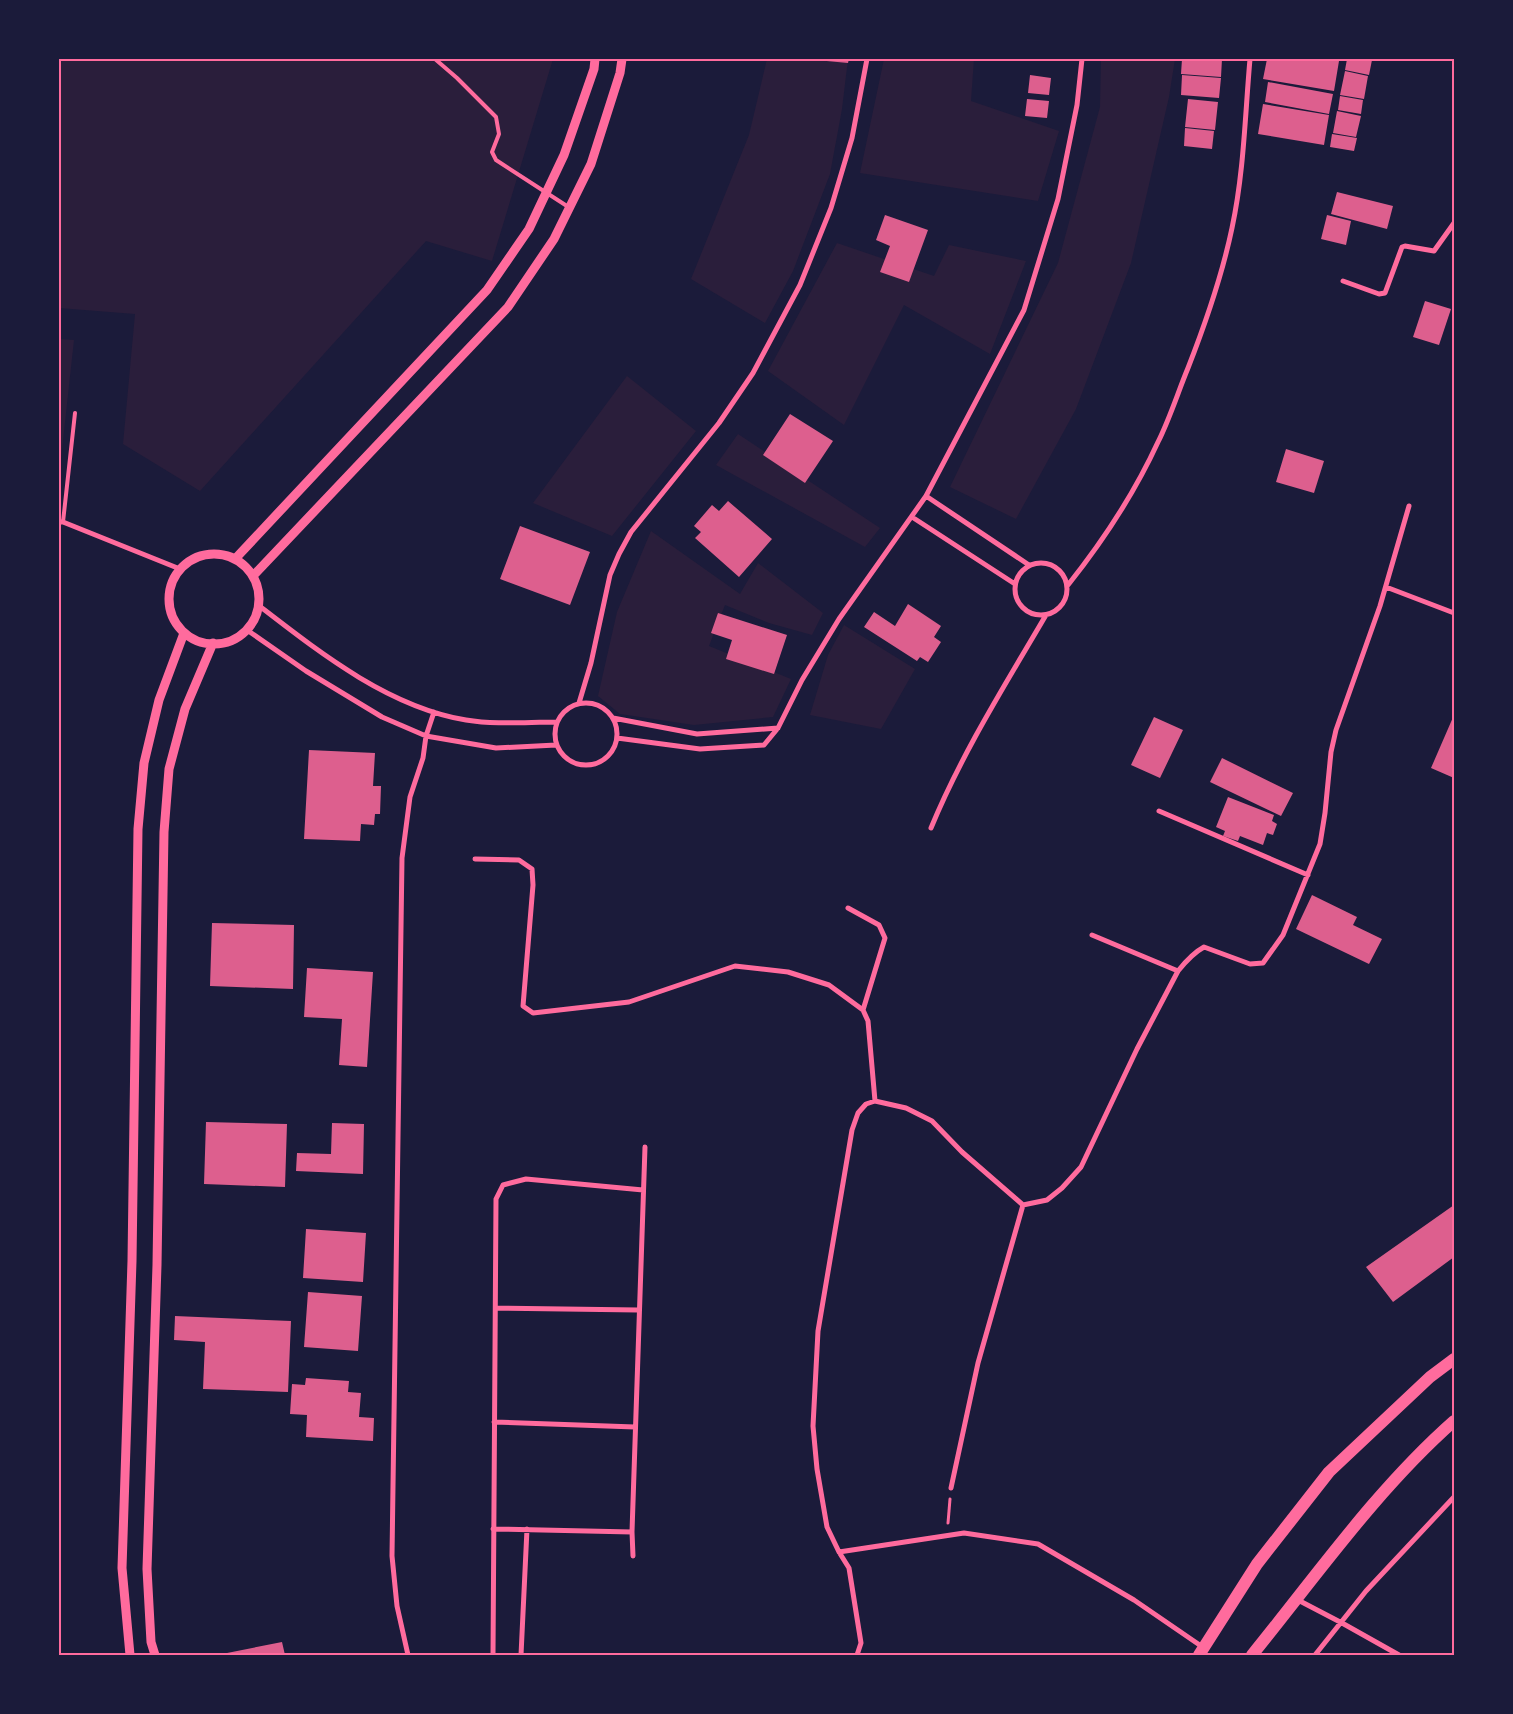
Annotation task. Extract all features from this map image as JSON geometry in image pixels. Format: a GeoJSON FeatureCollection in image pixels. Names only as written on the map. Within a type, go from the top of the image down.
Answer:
{"type":"FeatureCollection","features":[{"type":"Feature","properties":{"kind":"main road"},"geometry":{"type":"LineString","coordinates":[[1201,1652],[1257,1564],[1329,1472],[1430,1378],[1454,1359]]}},
{"type":"Feature","properties":{"kind":"main road"},"geometry":{"type":"LineString","coordinates":[[1252,1655],[1372,1506],[1430,1441],[1454,1421]]}},
{"type":"Feature","properties":{"kind":"street"},"geometry":{"type":"LineString","coordinates":[[235,559],[487,290],[529,229],[564,155],[594,69],[595,59]]}},
{"type":"Feature","properties":{"kind":"street"},"geometry":{"type":"LineString","coordinates":[[253,576],[508,307],[554,239],[591,164],[620,73],[622,59]]}},
{"type":"Feature","properties":{"kind":"street"},"geometry":{"type":"LineString","coordinates":[[580,703],[591,663],[610,575],[619,554],[631,532],[734,402],[753,373],[800,285],[831,208],[852,138],[866,59]]}},
{"type":"Feature","properties":{"kind":"street"},"geometry":{"type":"LineString","coordinates":[[617,738],[700,749],[764,745],[778,728],[802,680],[839,619],[926,496],[1024,310],[1058,199],[1077,105],[1082,59]]}},
{"type":"Feature","properties":{"kind":"street"},"geometry":{"type":"LineString","coordinates":[[1068,585],[1090,558],[1131,493],[1159,441],[1206,320],[1225,261],[1233,226],[1241,172],[1250,59]]}},
{"type":"Feature","properties":{"kind":"street"},"geometry":{"type":"LineString","coordinates":[[1343,281],[1379,294],[1385,293],[1402,247],[1434,251],[1454,223]]}},
{"type":"Feature","properties":{"kind":"street"},"geometry":{"type":"LineString","coordinates":[[926,496],[1029,565]]}},
{"type":"Feature","properties":{"kind":"street"},"geometry":{"type":"LineString","coordinates":[[857,1655],[861,1643],[849,1568],[827,1528],[812,1426],[818,1330],[852,1130],[858,1113],[866,1104],[875,1101],[906,1108],[932,1121],[962,1152],[1010,1196],[1023,1205],[1047,1200],[1062,1188],[1081,1167],[1136,1049],[1178,971],[1194,953],[1204,947],[1250,964],[1263,962],[1283,935],[1320,844],[1331,752],[1336,730],[1386,587],[1408,506]]}},
{"type":"Feature","properties":{"kind":"street"},"geometry":{"type":"LineString","coordinates":[[912,517],[1015,584]]}},
{"type":"Feature","properties":{"kind":"street"},"geometry":{"type":"LineString","coordinates":[[61,522],[180,569]]}},
{"type":"Feature","properties":{"kind":"street"},"geometry":{"type":"LineString","coordinates":[[216,554],[235,559],[253,576],[260,596],[256,617],[244,634],[224,643],[203,643],[184,633],[173,619],[168,602],[171,584],[180,569],[196,558],[216,554]]}},
{"type":"Feature","properties":{"kind":"street"},"geometry":{"type":"LineString","coordinates":[[1042,562],[1054,565],[1063,574],[1068,585],[1068,595],[1056,611],[1046,615],[1033,614],[1022,608],[1016,597],[1015,584],[1020,573],[1029,565],[1042,562]]}},
{"type":"Feature","properties":{"kind":"street"},"geometry":{"type":"LineString","coordinates":[[1386,587],[1454,613]]}},
{"type":"Feature","properties":{"kind":"street"},"geometry":{"type":"LineString","coordinates":[[258,604],[315,649],[391,696],[434,712],[465,720],[495,723],[557,722]]}},
{"type":"Feature","properties":{"kind":"street"},"geometry":{"type":"LineString","coordinates":[[931,828],[963,758],[1046,615]]}},
{"type":"Feature","properties":{"kind":"street"},"geometry":{"type":"LineString","coordinates":[[247,630],[306,671],[382,717],[426,736],[496,748],[556,745]]}},
{"type":"Feature","properties":{"kind":"street"},"geometry":{"type":"LineString","coordinates":[[130,1655],[122,1568],[132,1261],[138,828],[144,763],[159,700],[184,633]]}},
{"type":"Feature","properties":{"kind":"street"},"geometry":{"type":"LineString","coordinates":[[155,1655],[151,1642],[147,1569],[157,1265],[164,832],[169,769],[185,709],[213,643]]}},
{"type":"Feature","properties":{"kind":"street"},"geometry":{"type":"LineString","coordinates":[[580,703],[592,703],[604,709],[612,718],[617,728],[617,738],[613,750],[606,759],[595,764],[583,765],[572,762],[562,755],[556,745],[554,729],[557,722],[566,710],[580,703]]}},
{"type":"Feature","properties":{"kind":"street"},"geometry":{"type":"LineString","coordinates":[[408,1655],[397,1606],[392,1556],[402,858],[410,797],[423,758],[426,736],[434,712]]}},
{"type":"Feature","properties":{"kind":"street"},"geometry":{"type":"LineString","coordinates":[[612,718],[697,734],[778,728]]}},
{"type":"Feature","properties":{"kind":"street"},"geometry":{"type":"LineString","coordinates":[[1158,811],[1308,874]]}},
{"type":"Feature","properties":{"kind":"street"},"geometry":{"type":"LineString","coordinates":[[475,859],[519,860],[532,869],[533,885],[523,1006],[533,1013],[630,1002],[736,966],[788,972],[828,985],[863,1010],[868,1021],[875,1101]]}},
{"type":"Feature","properties":{"kind":"street"},"geometry":{"type":"LineString","coordinates":[[848,908],[879,925],[885,938],[863,1010]]}},
{"type":"Feature","properties":{"kind":"street"},"geometry":{"type":"LineString","coordinates":[[1092,934],[1178,971]]}},
{"type":"Feature","properties":{"kind":"street"},"geometry":{"type":"LineString","coordinates":[[632,1556],[644,1147]]}},
{"type":"Feature","properties":{"kind":"street"},"geometry":{"type":"LineString","coordinates":[[493,1655],[496,1199],[504,1185],[526,1179],[643,1190]]}},
{"type":"Feature","properties":{"kind":"street"},"geometry":{"type":"LineString","coordinates":[[951,1488],[978,1363],[1023,1205]]}},
{"type":"Feature","properties":{"kind":"street"},"geometry":{"type":"LineString","coordinates":[[496,1308],[638,1310]]}},
{"type":"Feature","properties":{"kind":"street"},"geometry":{"type":"LineString","coordinates":[[494,1422],[635,1427]]}},
{"type":"Feature","properties":{"kind":"street"},"geometry":{"type":"LineString","coordinates":[[1316,1655],[1366,1591],[1454,1497]]}},
{"type":"Feature","properties":{"kind":"street"},"geometry":{"type":"LineString","coordinates":[[493,1529],[632,1532]]}},
{"type":"Feature","properties":{"kind":"street"},"geometry":{"type":"LineString","coordinates":[[521,1655],[527,1530]]}},
{"type":"Feature","properties":{"kind":"street"},"geometry":{"type":"LineString","coordinates":[[839,1552],[964,1533],[1038,1544],[1134,1600],[1201,1652]]}},
{"type":"Feature","properties":{"kind":"street"},"geometry":{"type":"LineString","coordinates":[[1296,1599],[1399,1655]]}},
{"type":"Feature","properties":{"kind":"lane"},"geometry":{"type":"LineString","coordinates":[[435,59],[496,117],[499,134],[492,152],[496,160],[570,208]]}},
{"type":"Feature","properties":{"kind":"lane"},"geometry":{"type":"LineString","coordinates":[[61,522],[75,412]]}},
{"type":"Feature","properties":{"kind":"path"},"geometry":{"type":"LineString","coordinates":[[947,1536],[951,1488]]}},
{"type":"Feature","properties":{"kind":"shaded area"},"geometry":{"type":"Polygon","coordinates":[[[59,59],[553,59],[492,261],[426,241],[200,491],[123,444],[135,314],[59,308],[59,59]]]}},
{"type":"Feature","properties":{"kind":"shaded area"},"geometry":{"type":"Polygon","coordinates":[[[767,59],[848,59],[842,109],[830,174],[793,271],[765,323],[691,279],[749,135],[767,59]]]}},
{"type":"Feature","properties":{"kind":"shaded area"},"geometry":{"type":"Polygon","coordinates":[[[884,59],[974,59],[971,101],[1059,131],[1038,201],[860,173],[884,59]]]}},
{"type":"Feature","properties":{"kind":"shaded area"},"geometry":{"type":"Polygon","coordinates":[[[1101,59],[1175,59],[1169,97],[1131,263],[1076,409],[1016,519],[950,487],[1058,263],[1100,107],[1101,59]]]}},
{"type":"Feature","properties":{"kind":"shaded area"},"geometry":{"type":"Polygon","coordinates":[[[837,243],[934,276],[949,245],[1026,261],[990,354],[904,305],[844,425],[768,371],[837,243]]]}},
{"type":"Feature","properties":{"kind":"shaded area"},"geometry":{"type":"Polygon","coordinates":[[[59,339],[74,340],[59,477],[59,339]]]}},
{"type":"Feature","properties":{"kind":"shaded area"},"geometry":{"type":"Polygon","coordinates":[[[627,376],[696,431],[612,536],[533,503],[627,376]]]}},
{"type":"Feature","properties":{"kind":"shaded area"},"geometry":{"type":"Polygon","coordinates":[[[738,434],[880,528],[865,547],[716,465],[738,434]]]}},
{"type":"Feature","properties":{"kind":"shaded area"},"geometry":{"type":"Polygon","coordinates":[[[651,531],[740,594],[758,563],[823,613],[812,635],[769,623],[725,605],[709,646],[791,679],[773,717],[694,725],[620,714],[598,696],[617,612],[651,531]]]}},
{"type":"Feature","properties":{"kind":"shaded area"},"geometry":{"type":"Polygon","coordinates":[[[844,625],[915,669],[881,729],[810,715],[828,655],[844,625]]]}},
{"type":"Feature","properties":{"kind":"building"},"geometry":{"type":"Polygon","coordinates":[[[816,59],[849,59],[848,63],[816,59]]]}},
{"type":"Feature","properties":{"kind":"building"},"geometry":{"type":"Polygon","coordinates":[[[1182,59],[1222,59],[1221,77],[1181,74],[1182,59]]]}},
{"type":"Feature","properties":{"kind":"building"},"geometry":{"type":"Polygon","coordinates":[[[1267,59],[1329,59],[1339,61],[1334,91],[1263,79],[1267,59]]]}},
{"type":"Feature","properties":{"kind":"building"},"geometry":{"type":"Polygon","coordinates":[[[1347,59],[1372,60],[1369,75],[1345,70],[1347,59]]]}},
{"type":"Feature","properties":{"kind":"building"},"geometry":{"type":"Polygon","coordinates":[[[1345,71],[1368,76],[1364,99],[1340,95],[1345,71]]]}},
{"type":"Feature","properties":{"kind":"building"},"geometry":{"type":"Polygon","coordinates":[[[1030,75],[1051,78],[1049,95],[1028,93],[1030,75]]]}},
{"type":"Feature","properties":{"kind":"building"},"geometry":{"type":"Polygon","coordinates":[[[1182,75],[1221,78],[1219,98],[1181,95],[1182,75]]]}},
{"type":"Feature","properties":{"kind":"building"},"geometry":{"type":"Polygon","coordinates":[[[1268,82],[1333,94],[1329,114],[1265,102],[1268,82]]]}},
{"type":"Feature","properties":{"kind":"building"},"geometry":{"type":"Polygon","coordinates":[[[1340,96],[1363,100],[1361,114],[1338,110],[1340,96]]]}},
{"type":"Feature","properties":{"kind":"building"},"geometry":{"type":"Polygon","coordinates":[[[1027,99],[1049,101],[1047,118],[1025,116],[1027,99]]]}},
{"type":"Feature","properties":{"kind":"building"},"geometry":{"type":"Polygon","coordinates":[[[1188,99],[1218,102],[1215,130],[1185,127],[1188,99]]]}},
{"type":"Feature","properties":{"kind":"building"},"geometry":{"type":"Polygon","coordinates":[[[1263,104],[1329,115],[1324,145],[1258,134],[1263,104]]]}},
{"type":"Feature","properties":{"kind":"building"},"geometry":{"type":"Polygon","coordinates":[[[1337,111],[1361,116],[1356,137],[1333,133],[1337,111]]]}},
{"type":"Feature","properties":{"kind":"building"},"geometry":{"type":"Polygon","coordinates":[[[1185,128],[1214,131],[1212,149],[1184,146],[1185,128]]]}},
{"type":"Feature","properties":{"kind":"building"},"geometry":{"type":"Polygon","coordinates":[[[1332,134],[1357,138],[1354,151],[1330,147],[1332,134]]]}},
{"type":"Feature","properties":{"kind":"building"},"geometry":{"type":"Polygon","coordinates":[[[1337,192],[1393,206],[1387,229],[1331,214],[1337,192]]]}},
{"type":"Feature","properties":{"kind":"building"},"geometry":{"type":"Polygon","coordinates":[[[885,215],[928,230],[909,282],[880,272],[890,246],[876,240],[885,215]]]}},
{"type":"Feature","properties":{"kind":"building"},"geometry":{"type":"Polygon","coordinates":[[[1327,215],[1351,221],[1346,245],[1321,239],[1327,215]]]}},
{"type":"Feature","properties":{"kind":"building"},"geometry":{"type":"Polygon","coordinates":[[[1425,301],[1451,309],[1439,345],[1413,337],[1425,301]]]}},
{"type":"Feature","properties":{"kind":"building"},"geometry":{"type":"Polygon","coordinates":[[[790,414],[833,441],[805,483],[763,455],[790,414]]]}},
{"type":"Feature","properties":{"kind":"building"},"geometry":{"type":"Polygon","coordinates":[[[1286,449],[1324,461],[1314,493],[1276,482],[1286,449]]]}},
{"type":"Feature","properties":{"kind":"building"},"geometry":{"type":"Polygon","coordinates":[[[728,501],[772,539],[739,577],[695,538],[701,532],[694,526],[712,505],[719,511],[728,501]]]}},
{"type":"Feature","properties":{"kind":"building"},"geometry":{"type":"Polygon","coordinates":[[[520,526],[590,552],[570,605],[500,579],[520,526]]]}},
{"type":"Feature","properties":{"kind":"building"},"geometry":{"type":"Polygon","coordinates":[[[908,604],[941,626],[934,637],[941,642],[928,662],[920,657],[917,661],[864,627],[874,612],[895,626],[908,604]]]}},
{"type":"Feature","properties":{"kind":"building"},"geometry":{"type":"Polygon","coordinates":[[[718,613],[787,635],[774,674],[726,659],[732,640],[711,633],[718,613]]]}},
{"type":"Feature","properties":{"kind":"building"},"geometry":{"type":"Polygon","coordinates":[[[1454,715],[1454,778],[1431,768],[1454,715]]]}},
{"type":"Feature","properties":{"kind":"building"},"geometry":{"type":"Polygon","coordinates":[[[1154,717],[1183,730],[1160,778],[1131,765],[1154,717]]]}},
{"type":"Feature","properties":{"kind":"building"},"geometry":{"type":"Polygon","coordinates":[[[309,750],[375,753],[373,786],[381,786],[380,814],[375,814],[374,825],[361,824],[360,841],[304,839],[309,750]]]}},
{"type":"Feature","properties":{"kind":"building"},"geometry":{"type":"Polygon","coordinates":[[[1222,758],[1293,793],[1281,816],[1210,782],[1222,758]]]}},
{"type":"Feature","properties":{"kind":"building"},"geometry":{"type":"Polygon","coordinates":[[[1228,797],[1274,815],[1272,821],[1277,824],[1273,835],[1267,833],[1263,845],[1240,836],[1238,841],[1223,836],[1225,831],[1216,827],[1228,797]]]}},
{"type":"Feature","properties":{"kind":"building"},"geometry":{"type":"Polygon","coordinates":[[[1312,895],[1357,917],[1353,925],[1382,939],[1369,964],[1296,929],[1312,895]]]}},
{"type":"Feature","properties":{"kind":"building"},"geometry":{"type":"Polygon","coordinates":[[[212,923],[294,925],[293,989],[210,986],[212,923]]]}},
{"type":"Feature","properties":{"kind":"building"},"geometry":{"type":"Polygon","coordinates":[[[307,968],[373,972],[367,1067],[339,1065],[342,1019],[304,1017],[307,968]]]}},
{"type":"Feature","properties":{"kind":"building"},"geometry":{"type":"Polygon","coordinates":[[[206,1122],[287,1124],[285,1187],[204,1184],[206,1122]]]}},
{"type":"Feature","properties":{"kind":"building"},"geometry":{"type":"Polygon","coordinates":[[[332,1123],[364,1124],[363,1174],[296,1171],[297,1153],[331,1154],[332,1123]]]}},
{"type":"Feature","properties":{"kind":"building"},"geometry":{"type":"Polygon","coordinates":[[[1454,1205],[1454,1257],[1393,1302],[1366,1267],[1454,1205]]]}},
{"type":"Feature","properties":{"kind":"building"},"geometry":{"type":"Polygon","coordinates":[[[306,1229],[366,1233],[363,1282],[303,1278],[306,1229]]]}},
{"type":"Feature","properties":{"kind":"building"},"geometry":{"type":"Polygon","coordinates":[[[308,1292],[362,1296],[358,1351],[304,1347],[308,1292]]]}},
{"type":"Feature","properties":{"kind":"building"},"geometry":{"type":"Polygon","coordinates":[[[175,1316],[291,1321],[288,1392],[203,1389],[205,1342],[174,1340],[175,1316]]]}},
{"type":"Feature","properties":{"kind":"building"},"geometry":{"type":"Polygon","coordinates":[[[306,1378],[349,1381],[348,1392],[361,1393],[359,1417],[374,1418],[373,1441],[306,1437],[307,1415],[290,1414],[292,1384],[305,1385],[306,1378]]]}},
{"type":"Feature","properties":{"kind":"building"},"geometry":{"type":"Polygon","coordinates":[[[282,1642],[285,1655],[222,1655],[222,1654],[282,1642]]]}}]}
